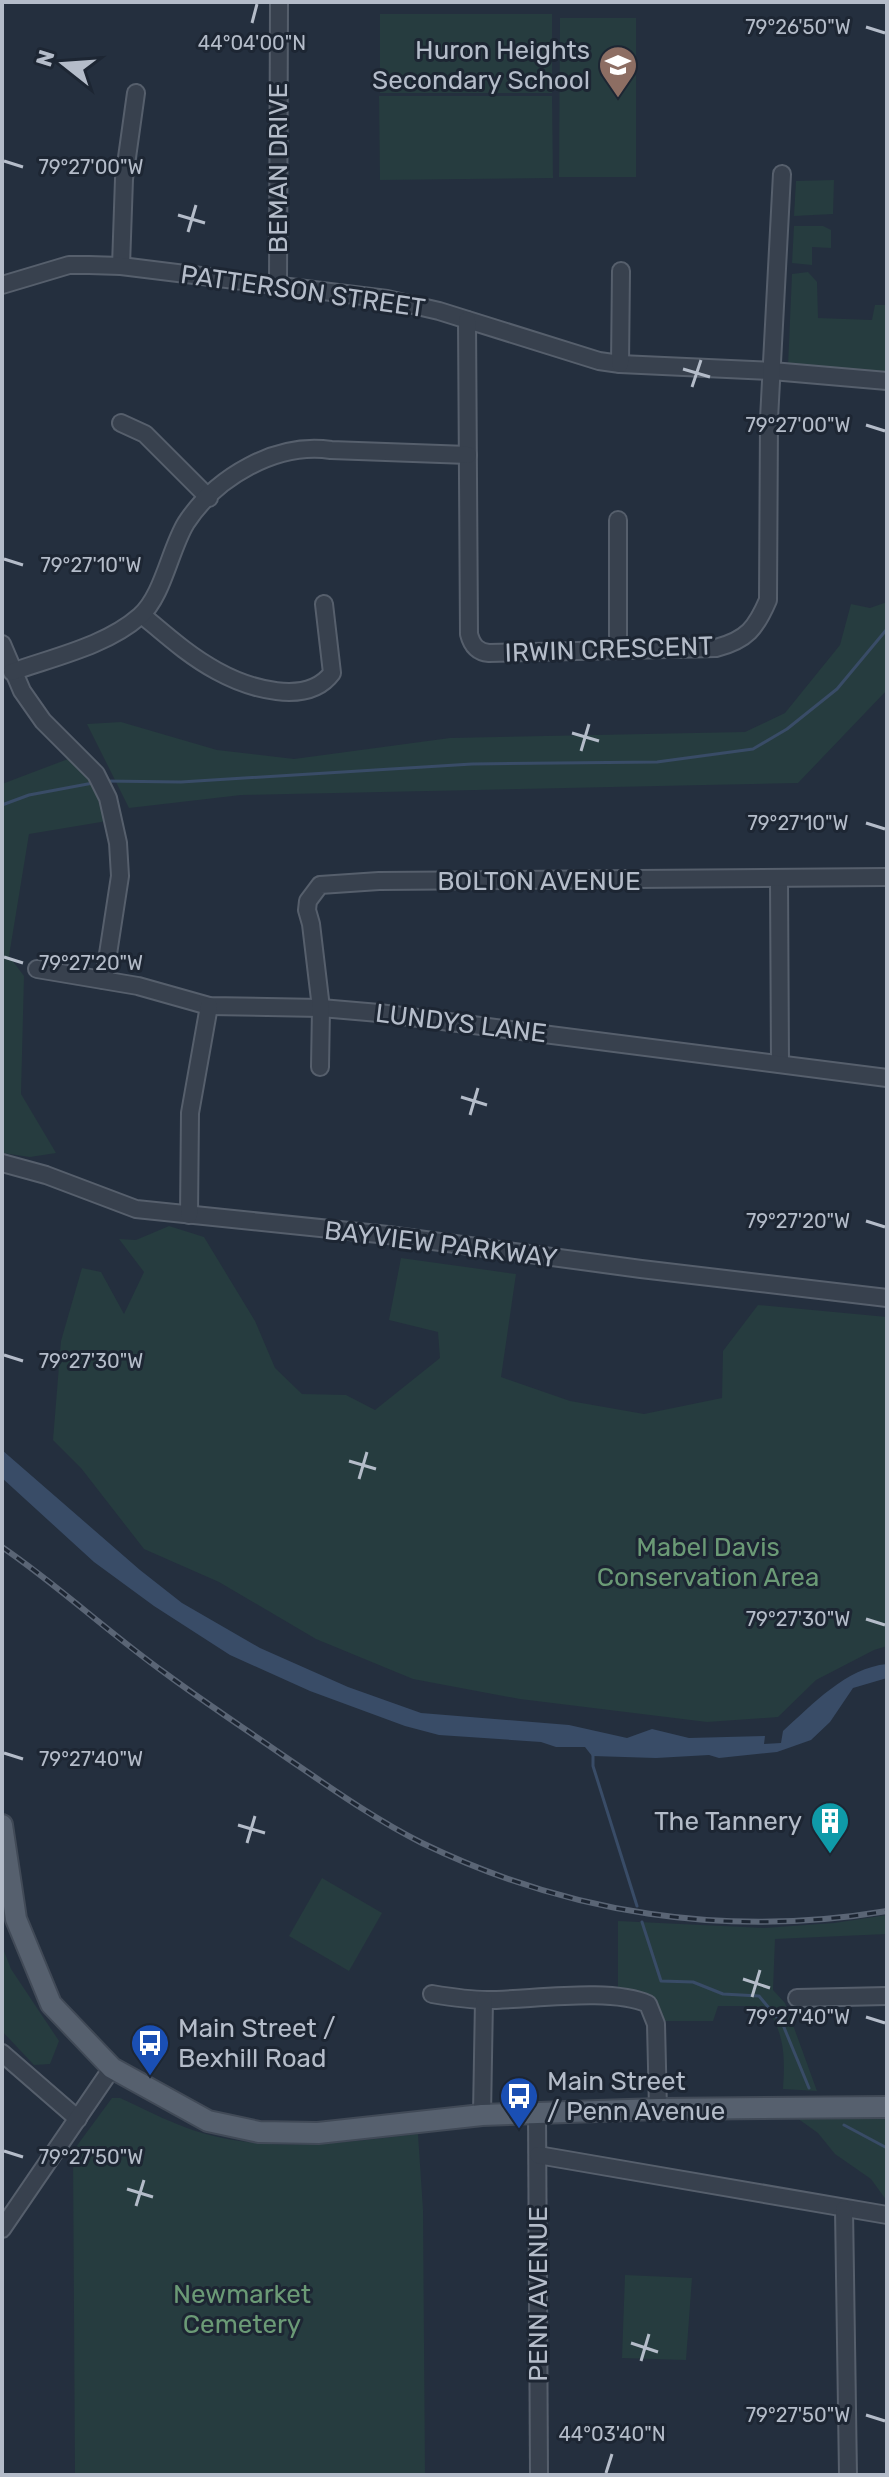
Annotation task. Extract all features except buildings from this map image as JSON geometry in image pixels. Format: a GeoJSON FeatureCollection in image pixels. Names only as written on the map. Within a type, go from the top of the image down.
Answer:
{"type":"FeatureCollection","features":[{"type":"Feature","properties":{"kind":"main road"},"geometry":{"type":"LineString","coordinates":[[2,1825],[16,1919],[51,2004],[112,2068],[208,2121],[259,2132],[318,2133],[482,2115],[658,2109],[887,2107]]}},
{"type":"Feature","properties":{"kind":"street","name":"BEMAN DRIVE"},"geometry":{"type":"LineString","coordinates":[[278,287],[279,2]]}},
{"type":"Feature","properties":{"kind":"street"},"geometry":{"type":"LineString","coordinates":[[121,266],[124,179],[136,93]]}},
{"type":"Feature","properties":{"kind":"street","name":"IRWIN CRESCENT"},"geometry":{"type":"LineString","coordinates":[[467,320],[469,634],[473,645],[489,653],[716,648],[738,642],[759,622],[768,600],[769,419],[782,174]]}},
{"type":"Feature","properties":{"kind":"street","name":"PATTERSON STREET"},"geometry":{"type":"LineString","coordinates":[[2,285],[69,265],[121,266],[387,299],[599,361],[887,381]]}},
{"type":"Feature","properties":{"kind":"street"},"geometry":{"type":"LineString","coordinates":[[620,364],[621,271]]}},
{"type":"Feature","properties":{"kind":"street"},"geometry":{"type":"LineString","coordinates":[[121,423],[145,434],[209,498]]}},
{"type":"Feature","properties":{"kind":"street"},"geometry":{"type":"LineString","coordinates":[[12,672],[108,638],[142,615],[186,523],[226,480],[248,466],[283,452],[310,447],[468,455]]}},
{"type":"Feature","properties":{"kind":"street"},"geometry":{"type":"LineString","coordinates":[[618,520],[618,650]]}},
{"type":"Feature","properties":{"kind":"street"},"geometry":{"type":"LineString","coordinates":[[142,615],[184,651],[219,672],[249,684],[302,693],[325,682],[332,673],[324,604]]}},
{"type":"Feature","properties":{"kind":"street"},"geometry":{"type":"LineString","coordinates":[[2,644],[12,672],[43,721],[96,774],[108,798],[118,843],[120,876],[104,980]]}},
{"type":"Feature","properties":{"kind":"street","name":"BOLTON AVENUE"},"geometry":{"type":"LineString","coordinates":[[321,1008],[307,910],[313,892],[320,885],[379,881],[887,877]]}},
{"type":"Feature","properties":{"kind":"street"},"geometry":{"type":"LineString","coordinates":[[779,879],[780,1064]]}},
{"type":"Feature","properties":{"kind":"street","name":"LUNDYS LANE"},"geometry":{"type":"LineString","coordinates":[[37,969],[160,991],[209,1006],[321,1008],[537,1031],[887,1078]]}},
{"type":"Feature","properties":{"kind":"street"},"geometry":{"type":"LineString","coordinates":[[189,1215],[190,1113],[209,1006]]}},
{"type":"Feature","properties":{"kind":"street"},"geometry":{"type":"LineString","coordinates":[[320,1067],[321,1008]]}},
{"type":"Feature","properties":{"kind":"street","name":"BAYVIEW PARKWAY"},"geometry":{"type":"LineString","coordinates":[[2,1163],[46,1175],[136,1209],[388,1235],[887,1298]]}},
{"type":"Feature","properties":{"kind":"street"},"geometry":{"type":"LineString","coordinates":[[432,1994],[484,2000],[587,1996],[639,1999],[648,2004],[656,2024],[658,2109]]}},
{"type":"Feature","properties":{"kind":"street"},"geometry":{"type":"LineString","coordinates":[[797,1998],[887,1996]]}},
{"type":"Feature","properties":{"kind":"street"},"geometry":{"type":"LineString","coordinates":[[482,2115],[484,2000]]}},
{"type":"Feature","properties":{"kind":"street"},"geometry":{"type":"LineString","coordinates":[[2,2053],[78,2119]]}},
{"type":"Feature","properties":{"kind":"street"},"geometry":{"type":"LineString","coordinates":[[2,2229],[112,2068]]}},
{"type":"Feature","properties":{"kind":"street","name":"PENN AVENUE"},"geometry":{"type":"LineString","coordinates":[[537,2113],[539,2475]]}},
{"type":"Feature","properties":{"kind":"street"},"geometry":{"type":"LineString","coordinates":[[538,2155],[887,2215]]}},
{"type":"Feature","properties":{"kind":"street"},"geometry":{"type":"LineString","coordinates":[[844,2209],[848,2475]]}},
{"type":"Feature","properties":{"kind":"green space"},"geometry":{"type":"Polygon","coordinates":[[[380,14],[552,14],[552,93],[380,93],[380,14]]]}},
{"type":"Feature","properties":{"kind":"green space"},"geometry":{"type":"Polygon","coordinates":[[[560,18],[636,18],[636,177],[559,177],[560,18]]]}},
{"type":"Feature","properties":{"kind":"green space"},"geometry":{"type":"Polygon","coordinates":[[[379,96],[552,96],[553,178],[380,180],[379,96]]]}},
{"type":"Feature","properties":{"kind":"green space"},"geometry":{"type":"Polygon","coordinates":[[[834,180],[833,214],[794,216],[796,181],[834,180]]]}},
{"type":"Feature","properties":{"kind":"green space"},"geometry":{"type":"Polygon","coordinates":[[[794,226],[823,226],[831,230],[831,248],[812,247],[812,265],[792,263],[794,226]]]}},
{"type":"Feature","properties":{"kind":"green space"},"geometry":{"type":"Polygon","coordinates":[[[808,272],[817,282],[818,318],[872,320],[875,305],[887,305],[887,373],[788,367],[792,274],[808,272]]]}},
{"type":"Feature","properties":{"kind":"green space"},"geometry":{"type":"Polygon","coordinates":[[[887,602],[887,690],[798,783],[241,795],[129,808],[87,724],[121,722],[217,750],[294,759],[450,738],[745,732],[785,713],[840,645],[851,604],[870,608],[887,602]]]}},
{"type":"Feature","properties":{"kind":"green space"},"geometry":{"type":"Polygon","coordinates":[[[68,759],[89,777],[107,821],[29,834],[9,956],[24,976],[21,1094],[56,1153],[30,1157],[2,1153],[2,784],[68,759]]]}},
{"type":"Feature","properties":{"kind":"green space","name":"Mabel Davis Conservation Area"},"geometry":{"type":"Polygon","coordinates":[[[169,1226],[204,1237],[255,1321],[275,1368],[302,1394],[346,1395],[375,1410],[440,1358],[438,1332],[389,1320],[401,1258],[516,1274],[501,1377],[570,1401],[644,1414],[722,1398],[723,1351],[758,1305],[887,1317],[887,1646],[816,1680],[778,1717],[707,1722],[520,1699],[413,1679],[316,1639],[219,1582],[144,1549],[81,1468],[53,1440],[61,1341],[82,1268],[101,1272],[124,1314],[144,1272],[119,1239],[136,1240],[169,1226]]]}},
{"type":"Feature","properties":{"kind":"green space"},"geometry":{"type":"Polygon","coordinates":[[[322,1878],[382,1913],[349,1971],[289,1936],[322,1878]]]}},
{"type":"Feature","properties":{"kind":"green space"},"geometry":{"type":"Polygon","coordinates":[[[887,1915],[887,1934],[775,1939],[773,1990],[785,2003],[817,2091],[783,2089],[782,2047],[767,2009],[718,2006],[713,2021],[662,2021],[655,2005],[646,1996],[618,1989],[618,1921],[764,1928],[887,1915]]]}},
{"type":"Feature","properties":{"kind":"green space"},"geometry":{"type":"Polygon","coordinates":[[[2,1946],[11,1969],[59,2041],[50,2064],[34,2065],[2,2031],[2,1946]]]}},
{"type":"Feature","properties":{"kind":"green space","name":"Newmarket Cemetery"},"geometry":{"type":"Polygon","coordinates":[[[112,2098],[120,2098],[187,2128],[244,2142],[302,2144],[418,2134],[423,2210],[425,2475],[75,2475],[73,2151],[112,2098]]]}},
{"type":"Feature","properties":{"kind":"green space"},"geometry":{"type":"Polygon","coordinates":[[[797,2118],[887,2119],[887,2201],[871,2179],[835,2154],[818,2133],[797,2118]]]}},
{"type":"Feature","properties":{"kind":"green space"},"geometry":{"type":"Polygon","coordinates":[[[625,2275],[692,2278],[686,2360],[622,2358],[625,2275]]]}},
{"type":"Feature","properties":{"kind":"water"},"geometry":{"type":"Polygon","coordinates":[[[2,1450],[182,1603],[260,1648],[348,1687],[421,1713],[569,1725],[627,1738],[652,1729],[689,1738],[765,1736],[764,1744],[781,1743],[783,1731],[844,1680],[858,1672],[887,1664],[887,1678],[853,1688],[830,1722],[811,1740],[777,1752],[719,1758],[709,1755],[656,1758],[592,1756],[585,1747],[439,1735],[405,1726],[310,1691],[230,1655],[154,1606],[94,1562],[2,1478],[2,1450]]]}},
{"type":"Feature","properties":{"kind":"waterway"},"geometry":{"type":"LineString","coordinates":[[104,781],[181,782],[472,764],[657,762],[753,749],[787,729],[837,689],[887,629]]}},
{"type":"Feature","properties":{"kind":"waterway"},"geometry":{"type":"LineString","coordinates":[[2,805],[29,795],[93,783]]}},
{"type":"Feature","properties":{"kind":"waterway"},"geometry":{"type":"LineString","coordinates":[[593,1753],[593,1766],[637,1906]]}},
{"type":"Feature","properties":{"kind":"waterway"},"geometry":{"type":"LineString","coordinates":[[642,1922],[661,1981],[693,1982],[723,1994],[759,1996],[783,2025],[809,2088]]}},
{"type":"Feature","properties":{"kind":"waterway"},"geometry":{"type":"LineString","coordinates":[[844,2125],[887,2148]]}},
{"type":"Feature","properties":{"kind":"railway"},"geometry":{"type":"LineString","coordinates":[[2,1547],[180,1684],[334,1790],[404,1834],[477,1867],[591,1903],[649,1914],[767,1922],[827,1919],[887,1911]]}},
{"type":"Feature","properties":{"kind":"place","name":"Huron Heights Secondary School"},"geometry":{"type":"Point","coordinates":[618,99]}},
{"type":"Feature","properties":{"kind":"place","name":"The Tannery"},"geometry":{"type":"Point","coordinates":[830,1855]}},
{"type":"Feature","properties":{"kind":"place","name":"Main Street / Bexhill Road"},"geometry":{"type":"Point","coordinates":[150,2077]}},
{"type":"Feature","properties":{"kind":"place","name":"Main Street / Penn Avenue"},"geometry":{"type":"Point","coordinates":[519,2130]}}]}
